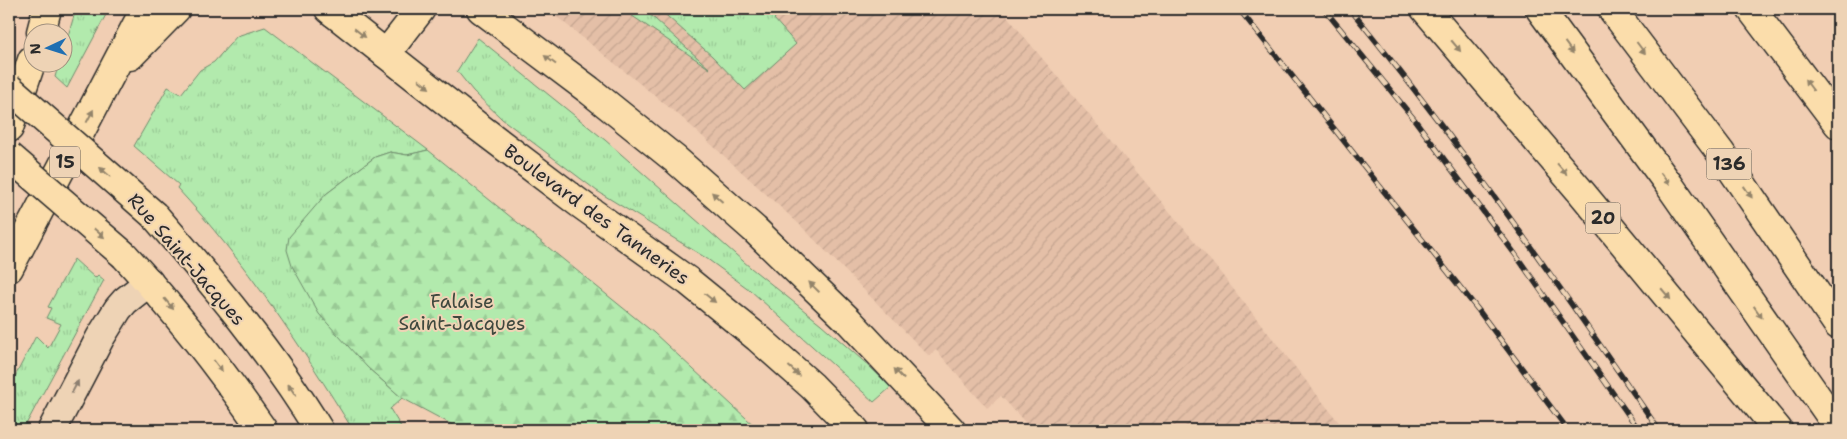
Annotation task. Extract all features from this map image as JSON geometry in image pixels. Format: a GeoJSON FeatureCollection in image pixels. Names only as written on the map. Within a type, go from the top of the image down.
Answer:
{"type":"FeatureCollection","features":[{"type":"Feature","properties":{"kind":"main road"},"geometry":{"type":"LineString","coordinates":[[44,22],[48,9]]}},
{"type":"Feature","properties":{"kind":"main road","name":"15"},"geometry":{"type":"LineString","coordinates":[[9,268],[145,9]]}},
{"type":"Feature","properties":{"kind":"main road"},"geometry":{"type":"LineString","coordinates":[[113,73],[176,9]]}},
{"type":"Feature","properties":{"kind":"main road"},"geometry":{"type":"LineString","coordinates":[[386,54],[421,9]]}},
{"type":"Feature","properties":{"kind":"main road"},"geometry":{"type":"LineString","coordinates":[[481,9],[589,90],[668,154],[754,229],[849,321],[950,430]]}},
{"type":"Feature","properties":{"kind":"main road","name":"20"},"geometry":{"type":"LineString","coordinates":[[1425,9],[1587,199],[1778,430]]}},
{"type":"Feature","properties":{"kind":"main road"},"geometry":{"type":"LineString","coordinates":[[1540,9],[1653,163],[1838,427]]}},
{"type":"Feature","properties":{"kind":"main road","name":"136"},"geometry":{"type":"LineString","coordinates":[[1612,9],[1720,152],[1838,325]]}},
{"type":"Feature","properties":{"kind":"main road"},"geometry":{"type":"LineString","coordinates":[[1751,9],[1838,124]]}},
{"type":"Feature","properties":{"kind":"main road","name":"Boulevard des Tanneries"},"geometry":{"type":"LineString","coordinates":[[334,10],[476,125],[579,203],[695,286],[812,386],[854,430]]}},
{"type":"Feature","properties":{"kind":"main road"},"geometry":{"type":"LineString","coordinates":[[9,128],[28,72]]}},
{"type":"Feature","properties":{"kind":"main road","name":"Rue Saint-Jacques"},"geometry":{"type":"LineString","coordinates":[[9,88],[154,216],[241,319],[319,430]]}},
{"type":"Feature","properties":{"kind":"main road"},"geometry":{"type":"LineString","coordinates":[[9,156],[124,255],[200,342],[263,430]]}},
{"type":"Feature","properties":{"kind":"street"},"geometry":{"type":"LineString","coordinates":[[52,430],[100,338],[118,309],[149,282]]}},
{"type":"Feature","properties":{"kind":"shaded area"},"geometry":{"type":"Polygon","coordinates":[[[547,9],[1001,9],[1215,266],[1345,430],[1032,430],[1001,396],[987,408],[936,350],[929,356],[799,224],[680,116],[547,9]]]}},
{"type":"Feature","properties":{"kind":"green space"},"geometry":{"type":"Polygon","coordinates":[[[76,9],[109,9],[67,88],[55,77],[56,72],[72,72],[72,23],[76,9]]]}},
{"type":"Feature","properties":{"kind":"green space"},"geometry":{"type":"Polygon","coordinates":[[[628,9],[644,9],[710,69],[625,11],[628,9]]]}},
{"type":"Feature","properties":{"kind":"green space"},"geometry":{"type":"Polygon","coordinates":[[[659,9],[784,9],[774,19],[796,44],[745,90],[712,56],[659,9]]]}},
{"type":"Feature","properties":{"kind":"green space"},"geometry":{"type":"Polygon","coordinates":[[[265,27],[428,150],[407,155],[390,152],[375,157],[326,194],[367,367],[402,398],[390,409],[403,430],[353,430],[271,305],[226,245],[177,188],[179,185],[134,146],[168,87],[181,94],[200,70],[214,62],[237,36],[265,27]]]}},
{"type":"Feature","properties":{"kind":"green space"},"geometry":{"type":"Polygon","coordinates":[[[478,38],[605,140],[751,268],[821,324],[891,387],[874,402],[750,290],[706,258],[597,191],[502,119],[473,91],[457,71],[478,38]]]}},
{"type":"Feature","properties":{"kind":"green space","name":"Falaise Saint-Jacques"},"geometry":{"type":"Polygon","coordinates":[[[428,150],[654,333],[759,430],[462,430],[402,398],[367,367],[319,314],[292,266],[287,250],[289,237],[326,194],[375,157],[390,152],[407,155],[428,150]]]}},
{"type":"Feature","properties":{"kind":"green space"},"geometry":{"type":"Polygon","coordinates":[[[74,259],[95,278],[98,275],[104,280],[23,430],[9,430],[9,388],[36,336],[48,348],[61,324],[46,318],[51,308],[48,307],[74,259]]]}},
{"type":"Feature","properties":{"kind":"railway"},"geometry":{"type":"LineString","coordinates":[[1239,9],[1479,311],[1568,430]]}},
{"type":"Feature","properties":{"kind":"railway"},"geometry":{"type":"LineString","coordinates":[[1324,9],[1414,119],[1515,254],[1639,430]]}},
{"type":"Feature","properties":{"kind":"railway"},"geometry":{"type":"LineString","coordinates":[[1350,9],[1470,163],[1547,269],[1659,430]]}}]}
